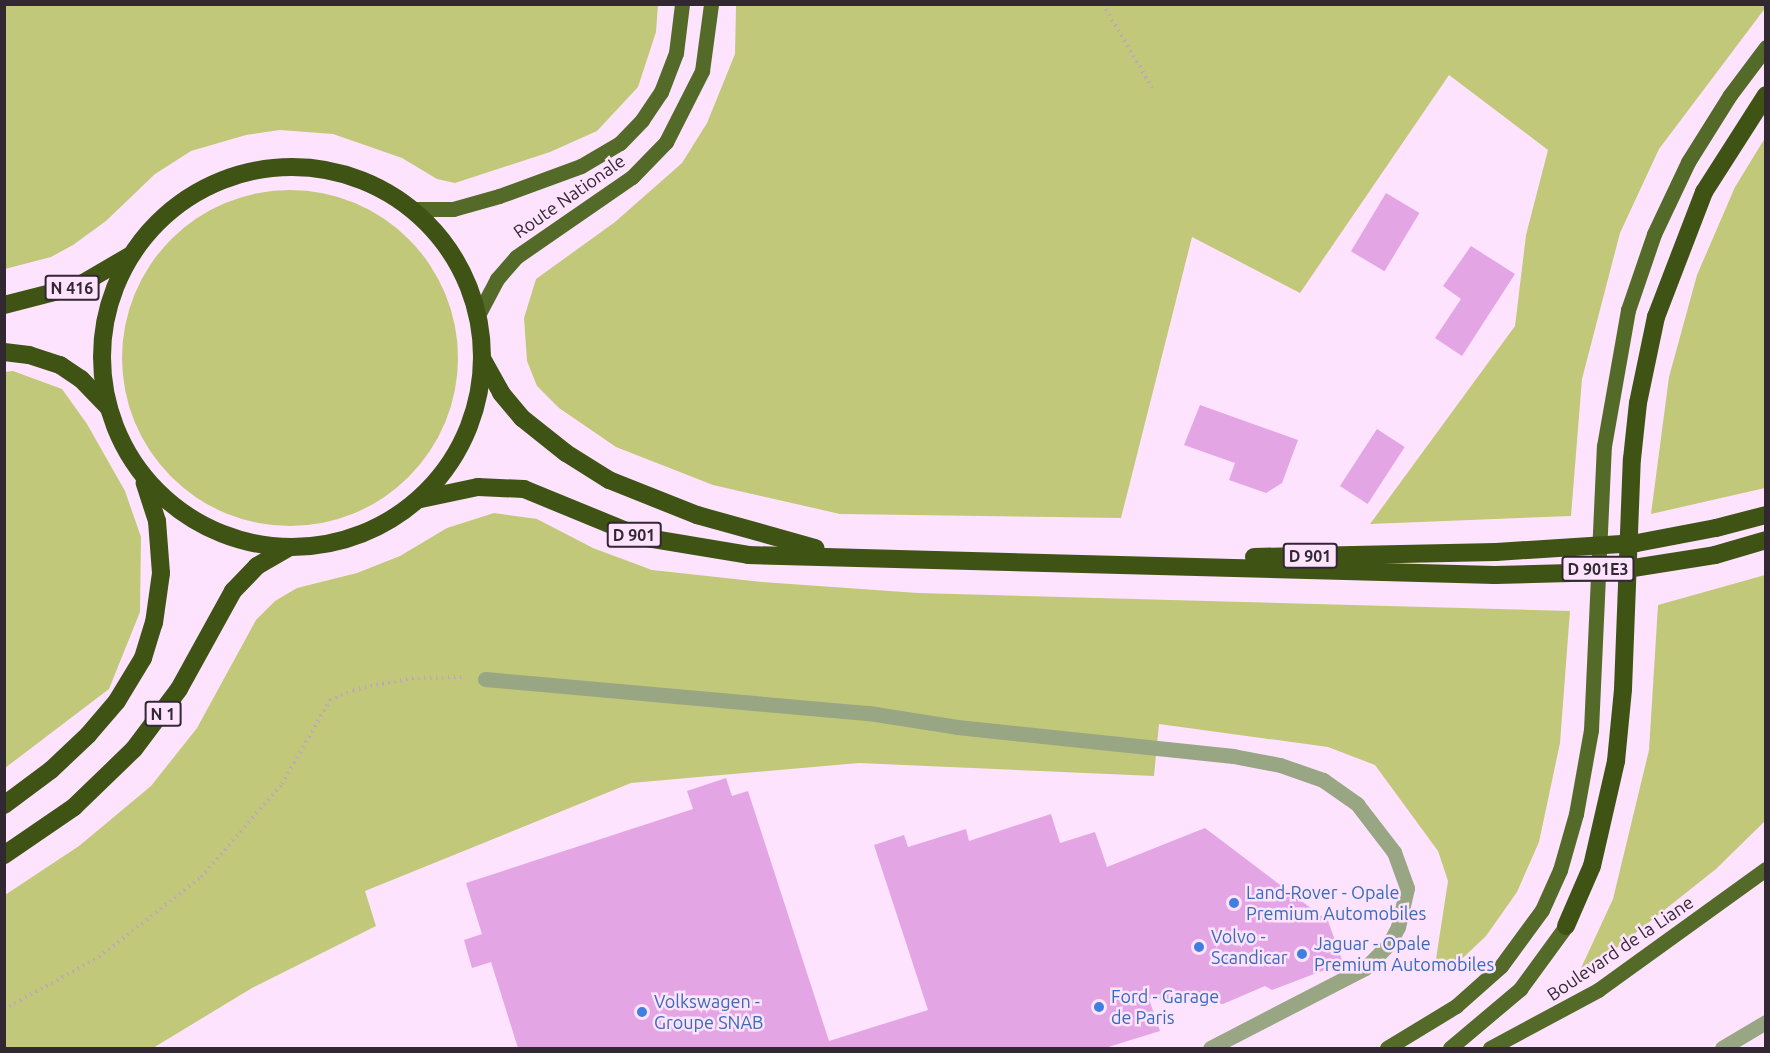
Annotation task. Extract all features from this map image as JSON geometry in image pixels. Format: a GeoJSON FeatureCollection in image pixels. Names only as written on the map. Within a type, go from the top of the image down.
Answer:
{"type":"FeatureCollection","features":[{"type":"Feature","properties":{"kind":"highway","name":"D 901E3"},"geometry":{"type":"LineString","coordinates":[[1566,926],[1599,844],[1617,753],[1623,689],[1632,459],[1638,403],[1656,316],[1704,192],[1766,95]]}},
{"type":"Feature","properties":{"kind":"highway"},"geometry":{"type":"LineString","coordinates":[[268,169],[337,173],[375,187],[410,209],[450,252],[467,283],[477,317],[482,357],[477,402],[466,435],[442,474],[419,499],[364,534],[333,543],[290,548],[250,543],[213,530],[169,501],[142,473],[122,442],[109,408],[102,369],[105,328],[112,296],[133,254],[159,222],[191,196],[228,178],[268,169]]}},
{"type":"Feature","properties":{"kind":"highway","name":"N 416"},"geometry":{"type":"LineString","coordinates":[[4,305],[71,288],[133,254]]}},
{"type":"Feature","properties":{"kind":"highway"},"geometry":{"type":"LineString","coordinates":[[4,352],[60,365],[81,379],[109,408]]}},
{"type":"Feature","properties":{"kind":"highway","name":"D 901"},"geometry":{"type":"LineString","coordinates":[[482,357],[501,393],[522,418],[558,447],[609,480],[659,502],[770,537],[858,556]]}},
{"type":"Feature","properties":{"kind":"highway","name":"N 1"},"geometry":{"type":"LineString","coordinates":[[4,805],[51,770],[88,735],[117,701],[143,658],[154,624],[161,573],[157,521],[142,473]]}},
{"type":"Feature","properties":{"kind":"highway","name":"D 901"},"geometry":{"type":"LineString","coordinates":[[419,499],[461,489],[509,486],[542,494],[615,528],[665,543],[748,555],[858,556],[1496,575],[1608,572],[1715,555],[1766,540]]}},
{"type":"Feature","properties":{"kind":"highway","name":"D 901"},"geometry":{"type":"LineString","coordinates":[[1124,565],[1233,557],[1496,552],[1637,543],[1716,528],[1766,515]]}},
{"type":"Feature","properties":{"kind":"highway","name":"N 1"},"geometry":{"type":"LineString","coordinates":[[4,855],[74,807],[134,749],[179,689],[237,586],[257,566],[290,548]]}},
{"type":"Feature","properties":{"kind":"main road","name":"Route Nationale"},"geometry":{"type":"LineString","coordinates":[[410,209],[453,209],[499,196],[569,172],[620,143],[642,120],[661,92],[676,53],[682,4]]}},
{"type":"Feature","properties":{"kind":"main road","name":"Route Nationale"},"geometry":{"type":"LineString","coordinates":[[477,317],[497,279],[516,257],[632,177],[666,142],[702,71],[711,4]]}},
{"type":"Feature","properties":{"kind":"main road","name":"D 901E3"},"geometry":{"type":"LineString","coordinates":[[1387,1048],[1456,1006],[1495,972],[1530,930],[1560,870],[1580,795],[1591,730],[1604,446],[1626,319],[1650,243],[1684,170],[1717,114],[1766,47]]}},
{"type":"Feature","properties":{"kind":"main road","name":"Boulevard de la Liane"},"geometry":{"type":"LineString","coordinates":[[1490,1048],[1598,990],[1766,869]]}},
{"type":"Feature","properties":{"kind":"main road","name":"D 901E3"},"geometry":{"type":"LineString","coordinates":[[1450,1048],[1520,989],[1566,926]]}},
{"type":"Feature","properties":{"kind":"lane"},"geometry":{"type":"LineString","coordinates":[[485,679],[869,713],[957,727],[1233,756],[1280,765],[1323,780],[1357,804],[1394,852],[1407,888],[1398,927],[1389,944],[1365,968],[1209,1048]]}},
{"type":"Feature","properties":{"kind":"lane"},"geometry":{"type":"LineString","coordinates":[[1722,1048],[1766,1022]]}},
{"type":"Feature","properties":{"kind":"path"},"geometry":{"type":"LineString","coordinates":[[1103,4],[1152,88]]}},
{"type":"Feature","properties":{"kind":"path"},"geometry":{"type":"LineString","coordinates":[[4,1009],[99,957],[201,877],[282,784],[330,700],[353,690],[412,678],[485,679]]}},
{"type":"Feature","properties":{"kind":"green space"},"geometry":{"type":"Polygon","coordinates":[[[5,4],[658,5],[656,32],[638,87],[597,131],[550,152],[455,183],[437,179],[402,158],[333,134],[280,130],[246,135],[191,151],[155,174],[106,221],[73,245],[51,257],[5,269],[5,4]]]}},
{"type":"Feature","properties":{"kind":"green space"},"geometry":{"type":"Polygon","coordinates":[[[1765,4],[1766,7],[1659,149],[1620,233],[1582,379],[1571,516],[1370,524],[1515,326],[1526,235],[1548,150],[1449,75],[1300,293],[1192,237],[1121,518],[840,514],[713,485],[616,447],[559,408],[537,386],[527,361],[524,318],[536,279],[615,222],[682,163],[707,123],[735,54],[736,5],[1765,4]]]}},
{"type":"Feature","properties":{"kind":"green space"},"geometry":{"type":"Polygon","coordinates":[[[1765,138],[1765,488],[1651,514],[1669,377],[1697,275],[1735,187],[1765,138]]]}},
{"type":"Feature","properties":{"kind":"green space"},"geometry":{"type":"Polygon","coordinates":[[[290,190],[323,194],[354,203],[383,219],[409,239],[429,265],[445,294],[454,325],[458,358],[454,391],[445,422],[429,451],[409,477],[383,497],[354,513],[323,522],[290,526],[257,522],[226,513],[197,497],[171,477],[151,451],[135,422],[126,391],[122,358],[126,325],[135,294],[151,265],[171,239],[197,219],[226,203],[257,194],[290,190]]]}},
{"type":"Feature","properties":{"kind":"green space"},"geometry":{"type":"Polygon","coordinates":[[[13,371],[62,389],[87,424],[125,491],[141,537],[140,612],[109,689],[5,768],[4,372],[13,371]]]}},
{"type":"Feature","properties":{"kind":"green space"},"geometry":{"type":"Polygon","coordinates":[[[494,513],[537,519],[593,548],[652,570],[762,582],[918,593],[1570,611],[1560,743],[1539,842],[1517,892],[1486,936],[1448,972],[1434,972],[1448,881],[1438,851],[1375,765],[1328,747],[1159,724],[1154,776],[859,763],[631,783],[365,891],[376,926],[252,988],[153,1048],[5,1048],[5,895],[79,846],[151,786],[197,728],[256,620],[275,601],[297,588],[357,573],[400,556],[447,528],[494,513]]]}},
{"type":"Feature","properties":{"kind":"green space"},"geometry":{"type":"Polygon","coordinates":[[[1765,575],[1765,821],[1716,869],[1575,981],[1613,899],[1649,750],[1658,605],[1765,575]]]}},
{"type":"Feature","properties":{"kind":"building"},"geometry":{"type":"Polygon","coordinates":[[[1386,193],[1419,213],[1384,271],[1351,251],[1386,193]]]}},
{"type":"Feature","properties":{"kind":"building"},"geometry":{"type":"Polygon","coordinates":[[[1471,246],[1515,274],[1462,356],[1435,338],[1461,299],[1443,286],[1471,246]]]}},
{"type":"Feature","properties":{"kind":"building"},"geometry":{"type":"Polygon","coordinates":[[[1200,405],[1298,440],[1282,483],[1266,493],[1229,480],[1235,463],[1184,445],[1200,405]]]}},
{"type":"Feature","properties":{"kind":"building"},"geometry":{"type":"Polygon","coordinates":[[[1377,429],[1405,447],[1368,504],[1340,486],[1377,429]]]}},
{"type":"Feature","properties":{"kind":"building"},"geometry":{"type":"Polygon","coordinates":[[[726,778],[732,796],[748,791],[829,1041],[928,1010],[874,845],[904,835],[908,847],[966,829],[969,841],[1051,814],[1060,843],[1095,832],[1107,867],[1205,828],[1328,921],[1343,963],[1272,990],[1265,986],[1223,1004],[1149,999],[1160,1031],[1105,1048],[518,1048],[491,962],[472,968],[464,940],[482,934],[466,883],[693,809],[687,791],[726,778]]]}},
{"type":"Feature","properties":{"kind":"place","name":"Land-Rover - Opale Premium Automobiles"},"geometry":{"type":"Point","coordinates":[1234,903]}},
{"type":"Feature","properties":{"kind":"place","name":"Volvo - Scandicar"},"geometry":{"type":"Point","coordinates":[1199,947]}},
{"type":"Feature","properties":{"kind":"place","name":"Jaguar - Opale Premium Automobiles"},"geometry":{"type":"Point","coordinates":[1302,954]}},
{"type":"Feature","properties":{"kind":"place","name":"Ford - Garage de Paris"},"geometry":{"type":"Point","coordinates":[1099,1007]}},
{"type":"Feature","properties":{"kind":"place","name":"Volkswagen - Groupe SNAB"},"geometry":{"type":"Point","coordinates":[642,1012]}}]}
